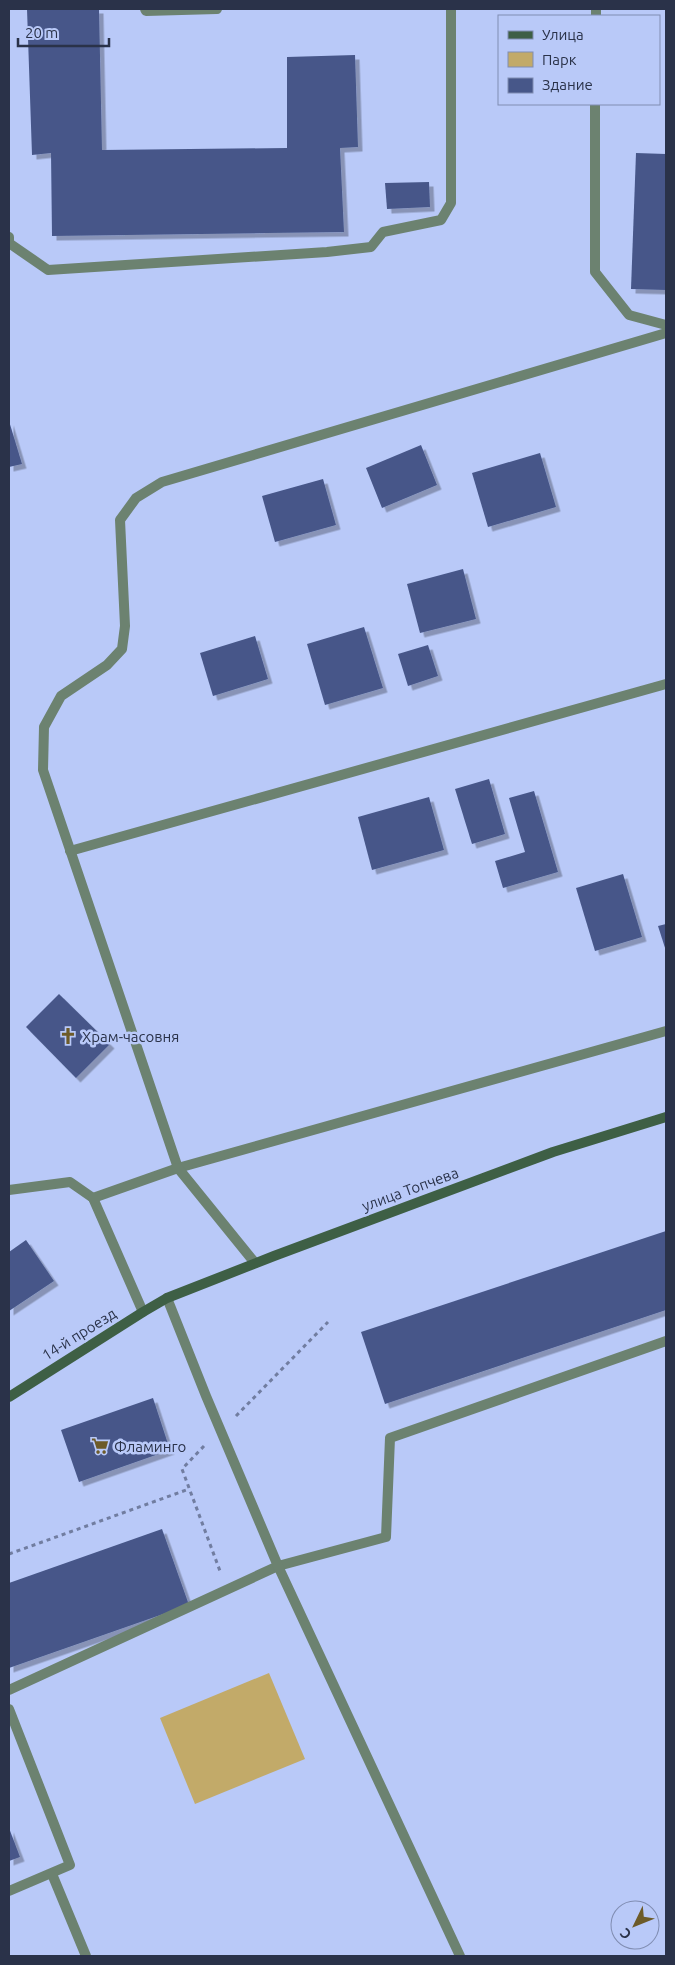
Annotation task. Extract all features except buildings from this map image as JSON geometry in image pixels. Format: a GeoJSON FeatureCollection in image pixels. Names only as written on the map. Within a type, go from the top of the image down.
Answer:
{"type":"FeatureCollection","features":[{"type":"Feature","properties":{"kind":"street"},"geometry":{"type":"LineString","coordinates":[[145,9],[146,11],[217,9]]}},
{"type":"Feature","properties":{"kind":"street"},"geometry":{"type":"LineString","coordinates":[[9,237],[9,243],[48,270],[327,252],[370,247],[383,232],[441,220],[451,203],[451,9]]}},
{"type":"Feature","properties":{"kind":"street"},"geometry":{"type":"LineString","coordinates":[[596,105],[595,272],[629,315],[666,324]]}},
{"type":"Feature","properties":{"kind":"street"},"geometry":{"type":"LineString","coordinates":[[256,1263],[178,1168],[43,770],[44,727],[60,696],[107,665],[122,649],[124,626],[120,520],[136,498],[162,482],[666,333]]}},
{"type":"Feature","properties":{"kind":"street"},"geometry":{"type":"LineString","coordinates":[[70,851],[666,684]]}},
{"type":"Feature","properties":{"kind":"street"},"geometry":{"type":"LineString","coordinates":[[93,1198],[178,1168],[666,1030]]}},
{"type":"Feature","properties":{"kind":"street","name":"улица Топчева"},"geometry":{"type":"LineString","coordinates":[[167,1298],[553,1152],[666,1117]]}},
{"type":"Feature","properties":{"kind":"street"},"geometry":{"type":"LineString","coordinates":[[9,1190],[70,1182],[93,1198],[142,1312]]}},
{"type":"Feature","properties":{"kind":"street"},"geometry":{"type":"LineString","coordinates":[[167,1298],[278,1566],[460,1956]]}},
{"type":"Feature","properties":{"kind":"street","name":"14-й проезд"},"geometry":{"type":"LineString","coordinates":[[9,1397],[167,1298]]}},
{"type":"Feature","properties":{"kind":"street"},"geometry":{"type":"LineString","coordinates":[[9,1690],[278,1566],[386,1537],[390,1438],[666,1342]]}},
{"type":"Feature","properties":{"kind":"street"},"geometry":{"type":"LineString","coordinates":[[9,1709],[70,1865],[9,1891]]}},
{"type":"Feature","properties":{"kind":"street"},"geometry":{"type":"LineString","coordinates":[[52,1874],[86,1956]]}},
{"type":"Feature","properties":{"kind":"path"},"geometry":{"type":"LineString","coordinates":[[9,1554],[189,1489]]}},
{"type":"Feature","properties":{"kind":"green space"},"geometry":{"type":"Polygon","coordinates":[[[269,1673],[305,1759],[195,1804],[160,1718],[269,1673]]]}},
{"type":"Feature","properties":{"kind":"place","name":"Храм-часовня"},"geometry":{"type":"Point","coordinates":[68,1036]}},
{"type":"Feature","properties":{"kind":"place","name":"Фламинго"},"geometry":{"type":"Point","coordinates":[100,1446]}}]}
